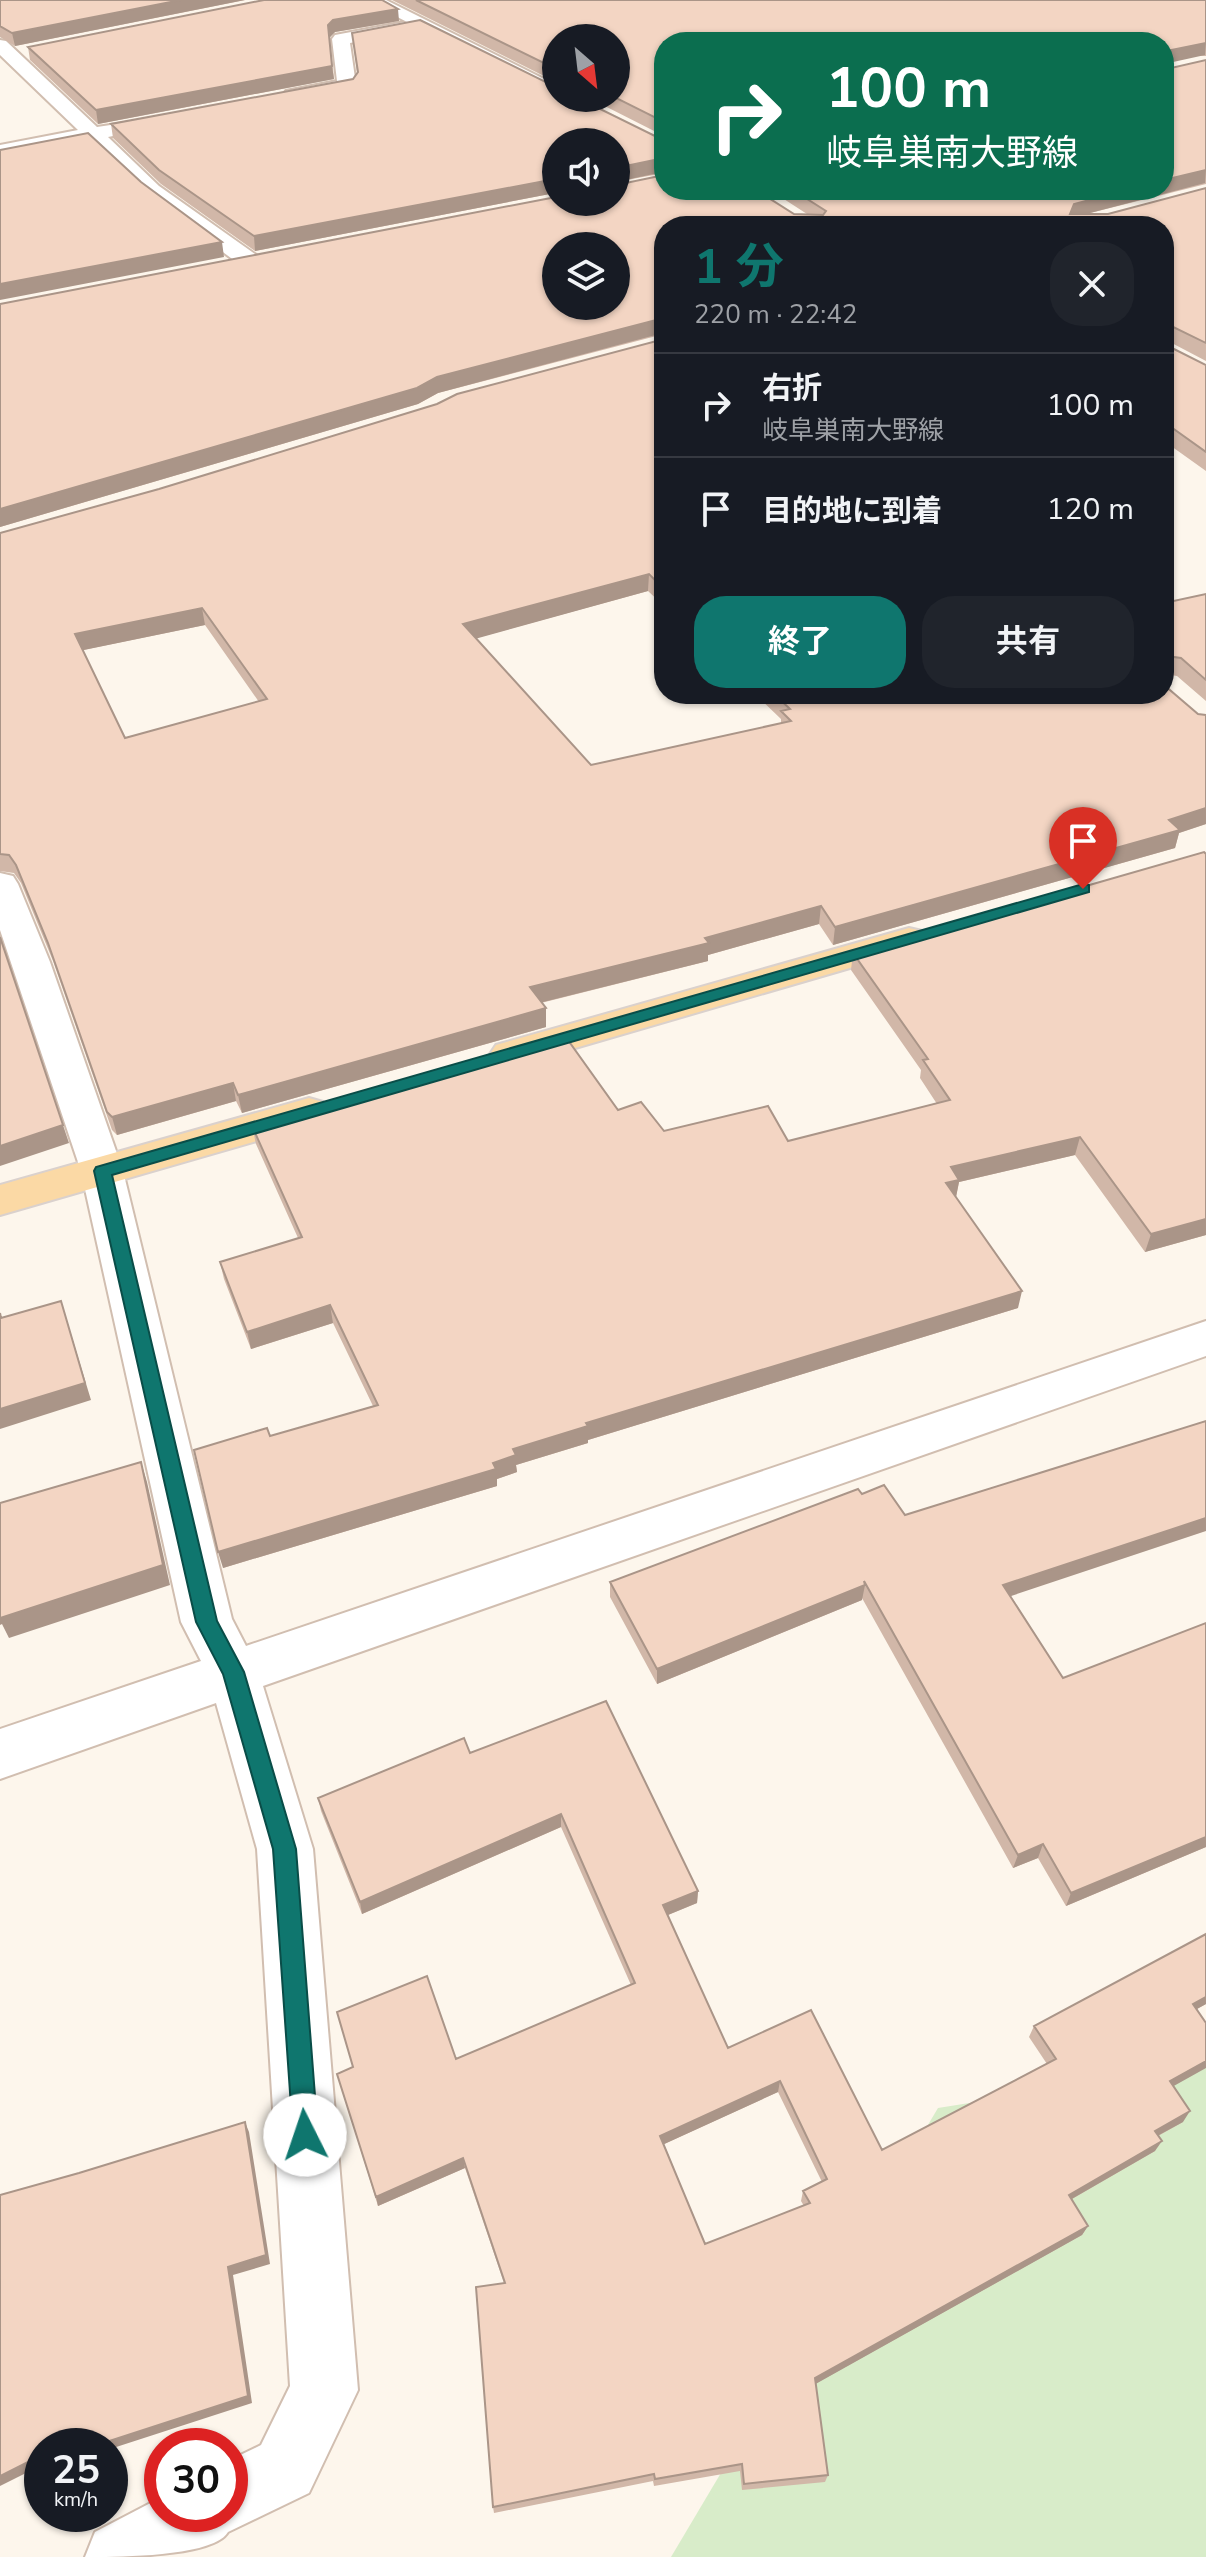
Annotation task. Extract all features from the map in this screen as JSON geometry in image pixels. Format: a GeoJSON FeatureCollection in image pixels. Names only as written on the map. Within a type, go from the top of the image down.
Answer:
{"type":"FeatureCollection","features":[{"type":"Feature","properties":{"kind":"main road"},"geometry":{"type":"LineString","coordinates":[[470,1065],[945,928]]}},
{"type":"Feature","properties":{"kind":"main road"},"geometry":{"type":"LineString","coordinates":[[0,1200],[348,1101]]}},
{"type":"Feature","properties":{"kind":"street"},"geometry":{"type":"LineString","coordinates":[[373,0],[393,10],[420,14],[542,84]]}},
{"type":"Feature","properties":{"kind":"street"},"geometry":{"type":"LineString","coordinates":[[272,100],[347,85],[341,39],[420,14]]}},
{"type":"Feature","properties":{"kind":"street"},"geometry":{"type":"LineString","coordinates":[[9,52],[152,190],[251,262]]}},
{"type":"Feature","properties":{"kind":"street"},"geometry":{"type":"LineString","coordinates":[[0,151],[197,114]]}},
{"type":"Feature","properties":{"kind":"street"},"geometry":{"type":"LineString","coordinates":[[0,884],[16,966],[102,1171],[207,1622],[233,1672],[285,1849],[324,2390],[285,2469],[248,2489]]}},
{"type":"Feature","properties":{"kind":"street"},"geometry":{"type":"LineString","coordinates":[[0,1754],[1206,1338]]}},
{"type":"Feature","properties":{"kind":"street"},"geometry":{"type":"LineString","coordinates":[[120,2557],[167,2532]]}},
{"type":"Feature","properties":{"kind":"green space"},"geometry":{"type":"Polygon","coordinates":[[[1206,2065],[1206,2557],[671,2557],[938,2108],[1206,2065]]]}},
{"type":"Feature","properties":{"kind":"building"},"geometry":{"type":"Polygon","coordinates":[[[0,0],[181,0],[12,33],[0,26],[0,0]]]}},
{"type":"Feature","properties":{"kind":"building"},"geometry":{"type":"Polygon","coordinates":[[[264,0],[382,0],[398,9],[333,20],[328,25],[332,66],[96,110],[28,47],[264,0]]]}},
{"type":"Feature","properties":{"kind":"building"},"geometry":{"type":"Polygon","coordinates":[[[416,0],[1206,0],[1206,43],[1174,49],[1174,32],[654,32],[654,117],[630,105],[630,24],[542,24],[542,62],[416,0]]]}},
{"type":"Feature","properties":{"kind":"building"},"geometry":{"type":"Polygon","coordinates":[[[420,20],[542,80],[542,112],[606,112],[654,136],[654,160],[630,165],[630,128],[542,128],[542,181],[254,236],[159,170],[111,124],[353,79],[358,72],[352,33],[420,20]]]}},
{"type":"Feature","properties":{"kind":"building"},"geometry":{"type":"Polygon","coordinates":[[[1206,60],[1206,170],[1174,178],[1174,67],[1206,60]]]}},
{"type":"Feature","properties":{"kind":"building"},"geometry":{"type":"Polygon","coordinates":[[[88,133],[141,182],[222,242],[0,284],[0,150],[88,133]]]}},
{"type":"Feature","properties":{"kind":"building"},"geometry":{"type":"Polygon","coordinates":[[[654,177],[654,200],[772,200],[794,214],[823,215],[826,211],[809,200],[1089,200],[1074,204],[1070,214],[1108,214],[1161,200],[1174,200],[1174,196],[1206,188],[1206,343],[1174,327],[1174,216],[654,216],[654,321],[437,377],[417,388],[0,509],[0,304],[542,200],[542,216],[630,216],[630,182],[654,177]]]}},
{"type":"Feature","properties":{"kind":"building"},"geometry":{"type":"Polygon","coordinates":[[[654,342],[654,579],[649,574],[463,624],[591,765],[791,721],[781,711],[790,709],[785,704],[1174,704],[1174,694],[1198,714],[1206,715],[1206,808],[1169,820],[1180,830],[835,927],[821,906],[705,938],[709,943],[530,987],[546,1008],[238,1095],[233,1083],[112,1117],[107,1112],[48,943],[16,865],[9,855],[0,854],[0,533],[159,489],[437,404],[457,394],[654,342]],[[202,608],[75,634],[125,738],[267,699],[202,608]]]}},
{"type":"Feature","properties":{"kind":"building"},"geometry":{"type":"Polygon","coordinates":[[[1174,349],[1206,365],[1206,452],[1174,429],[1174,349]]]}},
{"type":"Feature","properties":{"kind":"building"},"geometry":{"type":"Polygon","coordinates":[[[1206,594],[1206,680],[1181,658],[1174,657],[1174,601],[1206,594]]]}},
{"type":"Feature","properties":{"kind":"building"},"geometry":{"type":"Polygon","coordinates":[[[1204,852],[1206,1219],[1151,1234],[1080,1137],[951,1167],[959,1180],[946,1183],[1022,1291],[586,1423],[588,1426],[513,1449],[516,1455],[493,1463],[496,1469],[218,1552],[194,1450],[267,1428],[270,1436],[378,1405],[330,1305],[247,1332],[220,1262],[302,1237],[252,1126],[565,1036],[618,1110],[641,1102],[664,1131],[768,1106],[788,1141],[950,1100],[923,1060],[928,1059],[853,953],[1204,852]]]}},
{"type":"Feature","properties":{"kind":"building"},"geometry":{"type":"Polygon","coordinates":[[[0,937],[63,1125],[0,1146],[0,937]]]}},
{"type":"Feature","properties":{"kind":"building"},"geometry":{"type":"Polygon","coordinates":[[[61,1301],[85,1383],[0,1409],[0,1313],[1,1318],[61,1301]]]}},
{"type":"Feature","properties":{"kind":"building"},"geometry":{"type":"Polygon","coordinates":[[[1206,1421],[1206,1518],[1003,1585],[1063,1678],[1206,1623],[1206,1837],[1071,1893],[1043,1844],[1018,1855],[864,1581],[865,1585],[657,1669],[610,1582],[858,1489],[862,1494],[884,1485],[905,1515],[1206,1421]]]}},
{"type":"Feature","properties":{"kind":"building"},"geometry":{"type":"Polygon","coordinates":[[[141,1462],[163,1565],[0,1618],[0,1503],[141,1462]]]}},
{"type":"Feature","properties":{"kind":"building"},"geometry":{"type":"Polygon","coordinates":[[[606,1701],[698,1891],[663,1905],[728,2048],[811,2010],[882,2150],[1056,2059],[1034,2026],[1206,1934],[1206,1997],[1193,2004],[1206,2023],[1206,2061],[1170,2081],[1190,2111],[1155,2131],[1162,2141],[1069,2195],[1088,2226],[815,2378],[828,2475],[744,2484],[742,2464],[655,2479],[654,2474],[493,2507],[476,2287],[505,2283],[463,2158],[376,2197],[337,2074],[353,2067],[337,2012],[427,1976],[456,2059],[635,1983],[561,1814],[360,1902],[318,1798],[464,1738],[470,1753],[606,1701]],[[780,2081],[660,2136],[705,2244],[810,2203],[803,2191],[827,2179],[780,2081]]]}},
{"type":"Feature","properties":{"kind":"building"},"geometry":{"type":"Polygon","coordinates":[[[245,2122],[266,2255],[228,2267],[248,2396],[128,2435],[128,2428],[24,2428],[24,2464],[0,2476],[0,2195],[245,2122]]]}},
{"type":"Feature","properties":{"kind":"route"},"geometry":{"type":"LineString","coordinates":[[305,2135],[285,1849],[233,1672],[207,1622],[102,1171],[1083,889]]}}]}
